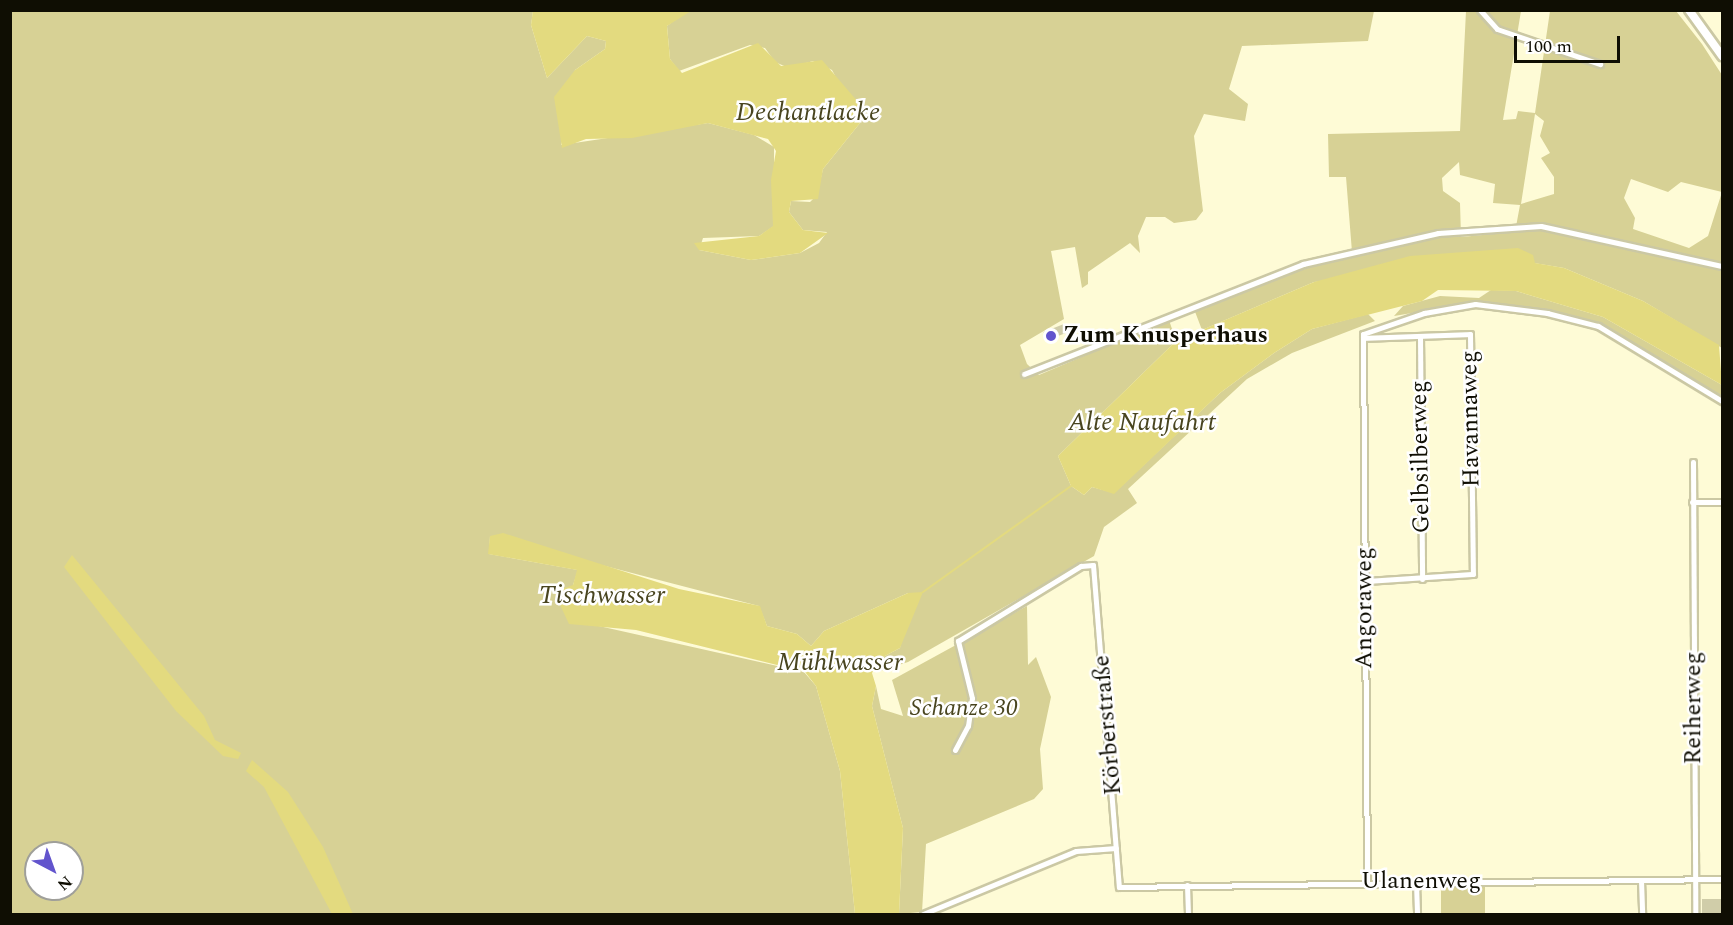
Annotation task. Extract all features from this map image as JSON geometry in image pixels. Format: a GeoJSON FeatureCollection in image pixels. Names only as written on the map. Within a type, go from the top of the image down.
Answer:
{"type":"FeatureCollection","features":[{"type":"Feature","properties":{"kind":"main road"},"geometry":{"type":"LineString","coordinates":[[1689,10],[1722,56]]}},
{"type":"Feature","properties":{"kind":"street"},"geometry":{"type":"LineString","coordinates":[[1479,10],[1497,29],[1600,64]]}},
{"type":"Feature","properties":{"kind":"street"},"geometry":{"type":"LineString","coordinates":[[1024,374],[1303,264],[1438,233],[1541,226],[1722,266]]}},
{"type":"Feature","properties":{"kind":"street"},"geometry":{"type":"LineString","coordinates":[[1363,336],[1424,313],[1474,304],[1547,313],[1598,326],[1722,401]]}},
{"type":"Feature","properties":{"kind":"street","name":"Havannaweg"},"geometry":{"type":"LineString","coordinates":[[1363,336],[1470,334],[1473,574],[1422,579]]}},
{"type":"Feature","properties":{"kind":"street","name":"Angoraweg"},"geometry":{"type":"LineString","coordinates":[[1363,336],[1366,882]]}},
{"type":"Feature","properties":{"kind":"street","name":"Gelbsilberweg"},"geometry":{"type":"LineString","coordinates":[[1420,336],[1422,579]]}},
{"type":"Feature","properties":{"kind":"street","name":"Reiherweg"},"geometry":{"type":"LineString","coordinates":[[1692,462],[1695,915]]}},
{"type":"Feature","properties":{"kind":"street"},"geometry":{"type":"LineString","coordinates":[[1692,502],[1722,502]]}},
{"type":"Feature","properties":{"kind":"street","name":"Körberstraße"},"geometry":{"type":"LineString","coordinates":[[955,750],[968,726],[972,698],[958,641],[1081,566],[1093,565],[1119,887]]}},
{"type":"Feature","properties":{"kind":"street"},"geometry":{"type":"LineString","coordinates":[[1365,581],[1422,579]]}},
{"type":"Feature","properties":{"kind":"street"},"geometry":{"type":"LineString","coordinates":[[923,915],[1076,851],[1116,848]]}},
{"type":"Feature","properties":{"kind":"street","name":"Ulanenweg"},"geometry":{"type":"LineString","coordinates":[[1119,887],[1722,879]]}},
{"type":"Feature","properties":{"kind":"street"},"geometry":{"type":"LineString","coordinates":[[1641,880],[1642,915]]}},
{"type":"Feature","properties":{"kind":"street"},"geometry":{"type":"LineString","coordinates":[[1416,883],[1417,915]]}},
{"type":"Feature","properties":{"kind":"street"},"geometry":{"type":"LineString","coordinates":[[1187,885],[1188,915]]}},
{"type":"Feature","properties":{"kind":"green space"},"geometry":{"type":"Polygon","coordinates":[[[10,11],[533,11],[531,25],[547,78],[587,36],[606,41],[605,49],[575,70],[561,145],[708,123],[754,135],[774,147],[774,226],[759,236],[703,238],[699,250],[751,260],[800,253],[819,243],[827,232],[803,230],[789,212],[791,201],[810,202],[817,195],[823,169],[860,123],[832,70],[813,61],[789,68],[775,62],[765,48],[750,45],[679,71],[670,59],[667,26],[685,12],[1374,11],[1368,41],[1242,46],[1229,89],[1248,104],[1245,121],[1204,114],[1194,136],[1203,211],[1196,220],[1174,223],[1165,217],[1146,217],[1138,236],[1140,253],[1130,243],[1088,272],[1088,284],[1082,288],[1075,247],[1051,251],[1064,319],[1020,345],[1027,364],[1039,375],[1169,320],[1176,341],[1058,456],[1071,486],[1084,495],[1092,487],[1114,493],[1220,393],[1274,353],[1312,329],[1368,314],[1375,321],[1292,353],[1247,379],[1128,489],[1137,503],[1104,527],[1094,556],[908,662],[880,671],[881,658],[900,648],[908,593],[824,631],[811,646],[797,634],[767,626],[759,606],[490,536],[489,554],[578,570],[573,585],[581,622],[804,672],[816,686],[840,771],[855,914],[11,914],[10,11]]]}},
{"type":"Feature","properties":{"kind":"green space"},"geometry":{"type":"Polygon","coordinates":[[[1466,11],[1521,11],[1503,120],[1516,119],[1518,111],[1535,113],[1550,11],[1676,11],[1702,44],[1722,75],[1722,192],[1722,348],[1643,301],[1564,268],[1534,263],[1314,282],[1202,330],[1194,309],[1352,252],[1346,177],[1329,177],[1328,134],[1460,131],[1466,11]],[[1535,114],[1521,204],[1554,194],[1554,177],[1541,158],[1550,153],[1540,136],[1544,121],[1535,114]],[[1459,162],[1442,178],[1443,191],[1460,203],[1461,237],[1515,232],[1520,205],[1493,203],[1495,184],[1460,175],[1459,162]],[[1631,179],[1624,198],[1635,218],[1633,229],[1689,248],[1708,236],[1722,192],[1681,182],[1668,192],[1631,179]]]}},
{"type":"Feature","properties":{"kind":"green space"},"geometry":{"type":"Polygon","coordinates":[[[1491,290],[1516,291],[1603,317],[1722,385],[1722,396],[1598,323],[1478,302],[1394,316],[1403,306],[1440,296],[1479,298],[1491,290]]]}},
{"type":"Feature","properties":{"kind":"green space","name":"Schanze 30"},"geometry":{"type":"Polygon","coordinates":[[[1027,606],[1028,665],[1036,657],[1051,697],[1040,749],[1043,789],[1034,799],[926,844],[922,912],[899,914],[903,828],[872,706],[876,686],[881,709],[903,716],[892,680],[1027,606]]]}},
{"type":"Feature","properties":{"kind":"green space"},"geometry":{"type":"Polygon","coordinates":[[[1441,886],[1485,886],[1485,914],[1441,914],[1441,886]]]}},
{"type":"Feature","properties":{"kind":"water","name":"Dechantlacke"},"geometry":{"type":"Polygon","coordinates":[[[533,10],[691,11],[667,26],[670,59],[682,73],[758,43],[781,66],[822,60],[858,102],[860,123],[823,169],[818,199],[791,201],[789,212],[803,230],[828,233],[800,253],[751,260],[699,250],[694,243],[759,236],[773,226],[771,180],[776,151],[768,139],[708,123],[632,138],[586,139],[562,148],[554,97],[575,70],[605,49],[606,41],[587,36],[547,78],[531,25],[533,10]]]}},
{"type":"Feature","properties":{"kind":"water","name":"Alte Naufahrt"},"geometry":{"type":"Polygon","coordinates":[[[1518,248],[1533,255],[1535,263],[1564,268],[1643,301],[1719,345],[1722,385],[1603,317],[1516,291],[1438,290],[1422,301],[1312,329],[1274,353],[1220,393],[1114,494],[1092,487],[1084,495],[1071,486],[1058,456],[1176,341],[1314,282],[1410,256],[1518,248]]]}},
{"type":"Feature","properties":{"kind":"water","name":"Tischwasser"},"geometry":{"type":"Polygon","coordinates":[[[503,533],[679,589],[760,606],[767,626],[797,634],[811,646],[824,631],[908,593],[923,592],[900,648],[881,658],[872,673],[876,686],[872,706],[903,828],[899,914],[855,914],[840,771],[816,686],[805,672],[636,630],[569,624],[554,592],[573,585],[577,570],[488,554],[490,536],[503,533]]]}},
{"type":"Feature","properties":{"kind":"water"},"geometry":{"type":"Polygon","coordinates":[[[72,555],[204,716],[215,740],[241,753],[238,759],[223,756],[176,711],[64,567],[72,555]]]}},
{"type":"Feature","properties":{"kind":"water"},"geometry":{"type":"Polygon","coordinates":[[[252,760],[288,792],[323,847],[353,914],[332,914],[264,787],[246,771],[252,760]]]}},
{"type":"Feature","properties":{"kind":"building","name":"Zum Knusperhaus"},"geometry":{"type":"Polygon","coordinates":[[[1064,324],[1067,332],[1047,340],[1043,332],[1064,324]]]}},
{"type":"Feature","properties":{"kind":"building"},"geometry":{"type":"Polygon","coordinates":[[[1702,899],[1722,899],[1722,914],[1702,914],[1702,899]]]}},
{"type":"Feature","properties":{"kind":"waterway","name":"Mühlwasser"},"geometry":{"type":"LineString","coordinates":[[923,592],[1071,486]]}},
{"type":"Feature","properties":{"kind":"place","name":"Zum Knusperhaus"},"geometry":{"type":"Point","coordinates":[1051,336]}}]}
